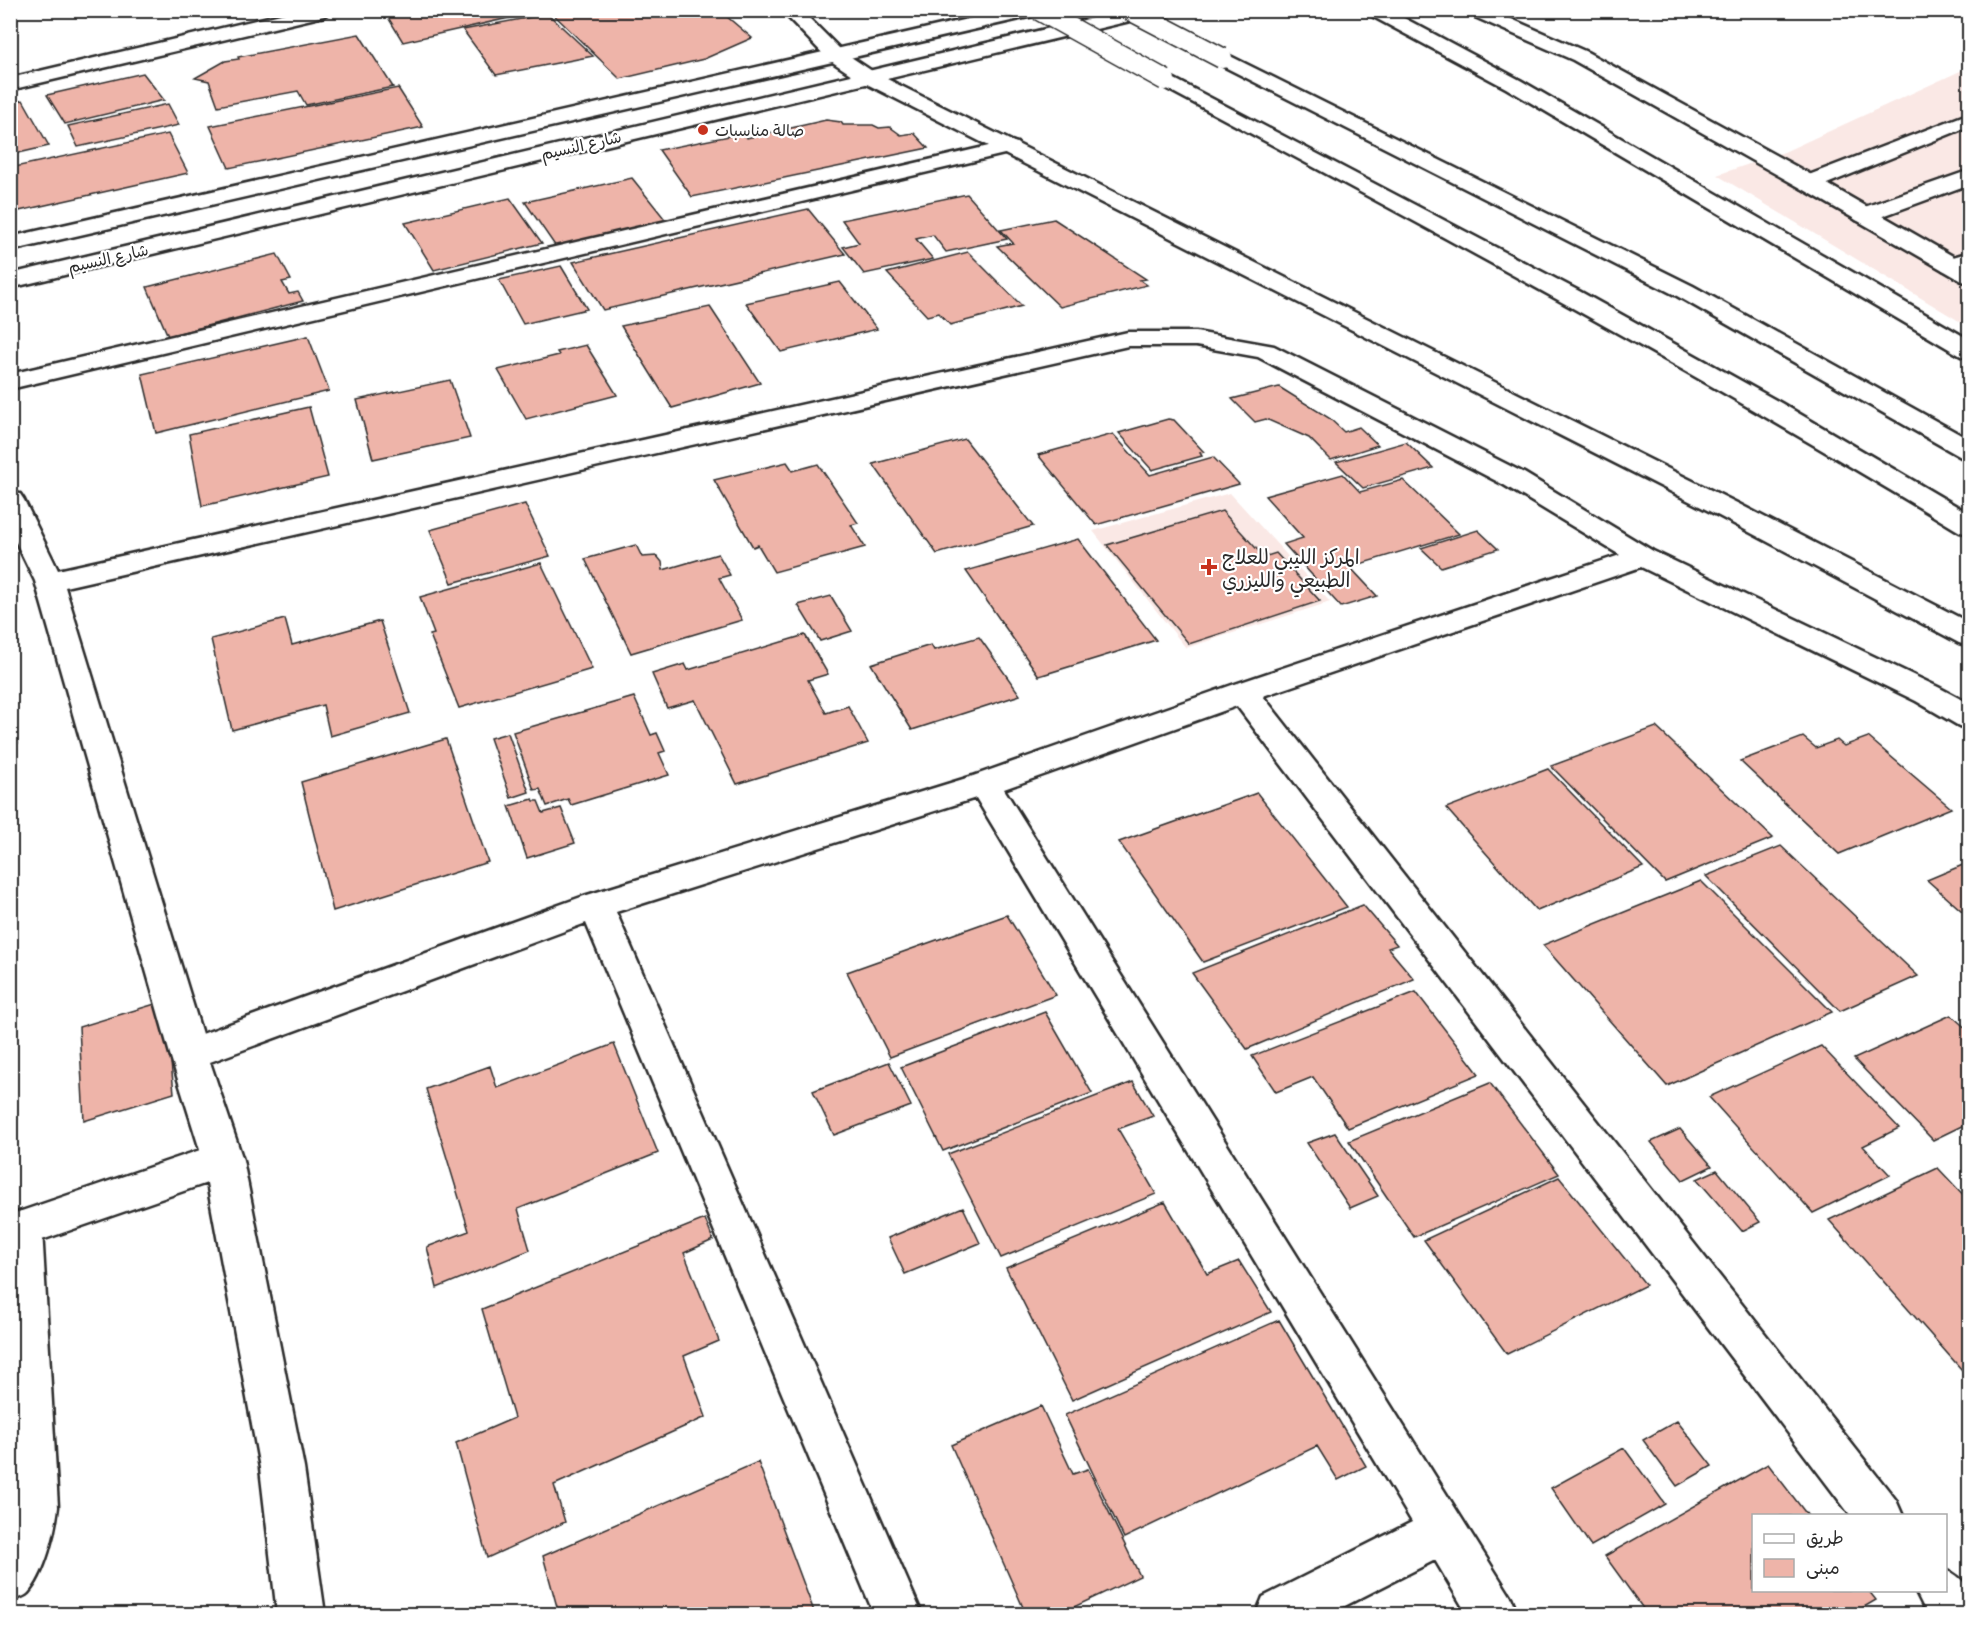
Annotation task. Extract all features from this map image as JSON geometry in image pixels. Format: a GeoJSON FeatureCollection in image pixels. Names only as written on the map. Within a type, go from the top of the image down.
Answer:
{"type":"FeatureCollection","features":[{"type":"Feature","properties":{"kind":"main road"},"geometry":{"type":"LineString","coordinates":[[10,84],[324,10]]}},
{"type":"Feature","properties":{"kind":"main road"},"geometry":{"type":"LineString","coordinates":[[790,10],[835,55],[868,77],[1729,510],[1970,636]]}},
{"type":"Feature","properties":{"kind":"main road","name":"شارع النسيم"},"geometry":{"type":"LineString","coordinates":[[10,244],[1033,10]]}},
{"type":"Feature","properties":{"kind":"main road"},"geometry":{"type":"LineString","coordinates":[[1039,10],[1165,80],[1600,310],[1860,458],[1970,526]]}},
{"type":"Feature","properties":{"kind":"main road"},"geometry":{"type":"LineString","coordinates":[[1130,10],[1685,291],[1970,451]]}},
{"type":"Feature","properties":{"kind":"main road","name":"شارع النسيم"},"geometry":{"type":"LineString","coordinates":[[10,281],[1151,10]]}},
{"type":"Feature","properties":{"kind":"main road"},"geometry":{"type":"LineString","coordinates":[[1374,10],[1514,84],[1970,351]]}},
{"type":"Feature","properties":{"kind":"main road"},"geometry":{"type":"LineString","coordinates":[[1474,10],[1580,56],[1864,215],[1963,267]]}},
{"type":"Feature","properties":{"kind":"main road"},"geometry":{"type":"LineString","coordinates":[[1809,183],[1970,119]]}},
{"type":"Feature","properties":{"kind":"main road"},"geometry":{"type":"LineString","coordinates":[[10,382],[1010,147]]}},
{"type":"Feature","properties":{"kind":"main road"},"geometry":{"type":"LineString","coordinates":[[1864,215],[1970,176]]}},
{"type":"Feature","properties":{"kind":"main road"},"geometry":{"type":"LineString","coordinates":[[49,581],[1128,339],[1196,339],[1265,351],[1514,479],[1643,557],[1927,694],[1970,718]]}},
{"type":"Feature","properties":{"kind":"main road"},"geometry":{"type":"LineString","coordinates":[[14,516],[49,581],[189,1054],[223,1161],[282,1468],[301,1614]]}},
{"type":"Feature","properties":{"kind":"main road"},"geometry":{"type":"LineString","coordinates":[[189,1054],[596,905],[984,784],[1243,692],[1643,557]]}},
{"type":"Feature","properties":{"kind":"main road"},"geometry":{"type":"LineString","coordinates":[[1243,692],[1879,1514]]}},
{"type":"Feature","properties":{"kind":"main road"},"geometry":{"type":"LineString","coordinates":[[984,784],[1441,1532],[1494,1614]]}},
{"type":"Feature","properties":{"kind":"main road"},"geometry":{"type":"LineString","coordinates":[[596,905],[898,1614]]}},
{"type":"Feature","properties":{"kind":"main road"},"geometry":{"type":"LineString","coordinates":[[10,1578],[22,1561],[33,1533],[35,1507],[16,1231],[223,1161]]}},
{"type":"Feature","properties":{"kind":"main road"},"geometry":{"type":"LineString","coordinates":[[1280,1614],[1441,1532]]}},
{"type":"Feature","properties":{"kind":"main road"},"geometry":{"type":"LineString","coordinates":[[1940,1592],[1957,1614]]}},
{"type":"Feature","properties":{"kind":"shaded area"},"geometry":{"type":"Polygon","coordinates":[[[1969,67],[1969,327],[1717,175],[1784,152],[1969,67]]]}},
{"type":"Feature","properties":{"kind":"shaded area","name":"المركز الليبي للعلاج الطبيعي والليزري"},"geometry":{"type":"Polygon","coordinates":[[[1230,493],[1330,602],[1186,648],[1093,531],[1230,493]]]}},
{"type":"Feature","properties":{"kind":"building"},"geometry":{"type":"Polygon","coordinates":[[[402,10],[544,10],[403,42],[386,14],[402,10]]]}},
{"type":"Feature","properties":{"kind":"building"},"geometry":{"type":"Polygon","coordinates":[[[560,10],[719,10],[752,38],[704,59],[620,79],[551,12],[560,10]]]}},
{"type":"Feature","properties":{"kind":"building"},"geometry":{"type":"Polygon","coordinates":[[[548,14],[593,56],[496,75],[463,30],[548,14]]]}},
{"type":"Feature","properties":{"kind":"building"},"geometry":{"type":"Polygon","coordinates":[[[359,34],[393,87],[306,105],[298,91],[218,106],[209,81],[195,78],[225,61],[239,59],[238,57],[359,34]]]}},
{"type":"Feature","properties":{"kind":"building"},"geometry":{"type":"Polygon","coordinates":[[[143,73],[164,100],[65,124],[47,95],[143,73]]]}},
{"type":"Feature","properties":{"kind":"building"},"geometry":{"type":"Polygon","coordinates":[[[398,88],[423,127],[229,168],[210,126],[398,88]]]}},
{"type":"Feature","properties":{"kind":"building"},"geometry":{"type":"Polygon","coordinates":[[[23,100],[49,146],[10,155],[10,103],[23,100]]]}},
{"type":"Feature","properties":{"kind":"building"},"geometry":{"type":"Polygon","coordinates":[[[168,104],[179,125],[78,147],[68,126],[168,104]]]}},
{"type":"Feature","properties":{"kind":"building"},"geometry":{"type":"Polygon","coordinates":[[[826,120],[841,122],[843,125],[890,127],[901,135],[914,133],[928,148],[692,197],[659,150],[744,133],[747,138],[826,120]]]}},
{"type":"Feature","properties":{"kind":"building"},"geometry":{"type":"Polygon","coordinates":[[[168,134],[188,173],[10,213],[10,168],[168,134]]]}},
{"type":"Feature","properties":{"kind":"building"},"geometry":{"type":"Polygon","coordinates":[[[632,178],[668,223],[558,250],[525,202],[632,178]]]}},
{"type":"Feature","properties":{"kind":"building"},"geometry":{"type":"Polygon","coordinates":[[[967,194],[1007,239],[946,252],[933,235],[916,239],[933,259],[864,274],[843,247],[859,243],[842,220],[967,194]]]}},
{"type":"Feature","properties":{"kind":"building"},"geometry":{"type":"Polygon","coordinates":[[[510,198],[542,243],[434,270],[405,223],[510,198]]]}},
{"type":"Feature","properties":{"kind":"building"},"geometry":{"type":"Polygon","coordinates":[[[808,209],[845,254],[603,310],[573,262],[808,209]]]}},
{"type":"Feature","properties":{"kind":"building"},"geometry":{"type":"Polygon","coordinates":[[[1054,219],[1146,279],[1140,280],[1147,285],[1060,307],[997,246],[1013,243],[1001,230],[1054,219]]]}},
{"type":"Feature","properties":{"kind":"building"},"geometry":{"type":"Polygon","coordinates":[[[968,252],[1022,306],[950,325],[939,313],[927,316],[887,273],[968,252]]]}},
{"type":"Feature","properties":{"kind":"building"},"geometry":{"type":"Polygon","coordinates":[[[277,254],[291,280],[282,282],[289,294],[298,292],[303,301],[168,336],[147,287],[277,254]]]}},
{"type":"Feature","properties":{"kind":"building"},"geometry":{"type":"Polygon","coordinates":[[[561,266],[587,309],[523,324],[499,280],[561,266]]]}},
{"type":"Feature","properties":{"kind":"building"},"geometry":{"type":"Polygon","coordinates":[[[840,282],[877,329],[781,352],[746,303],[840,282]]]}},
{"type":"Feature","properties":{"kind":"building"},"geometry":{"type":"Polygon","coordinates":[[[710,307],[760,383],[672,408],[621,326],[710,307]]]}},
{"type":"Feature","properties":{"kind":"building"},"geometry":{"type":"Polygon","coordinates":[[[308,336],[329,391],[156,433],[142,374],[308,336]]]}},
{"type":"Feature","properties":{"kind":"building"},"geometry":{"type":"Polygon","coordinates":[[[586,345],[617,395],[526,419],[498,370],[559,355],[557,352],[586,345]]]}},
{"type":"Feature","properties":{"kind":"building"},"geometry":{"type":"Polygon","coordinates":[[[450,380],[470,438],[373,459],[357,400],[450,380]]]}},
{"type":"Feature","properties":{"kind":"building"},"geometry":{"type":"Polygon","coordinates":[[[1279,387],[1329,418],[1344,432],[1359,427],[1378,445],[1331,460],[1309,438],[1266,419],[1255,422],[1232,399],[1279,387]]]}},
{"type":"Feature","properties":{"kind":"building"},"geometry":{"type":"Polygon","coordinates":[[[309,407],[328,477],[202,506],[189,434],[309,407]]]}},
{"type":"Feature","properties":{"kind":"building"},"geometry":{"type":"Polygon","coordinates":[[[1168,419],[1174,420],[1204,452],[1200,453],[1202,456],[1152,470],[1119,433],[1168,419]]]}},
{"type":"Feature","properties":{"kind":"building"},"geometry":{"type":"Polygon","coordinates":[[[1113,434],[1150,475],[1213,457],[1239,484],[1096,525],[1038,455],[1113,434]]]}},
{"type":"Feature","properties":{"kind":"building"},"geometry":{"type":"Polygon","coordinates":[[[965,439],[1033,526],[937,554],[873,464],[965,439]]]}},
{"type":"Feature","properties":{"kind":"building"},"geometry":{"type":"Polygon","coordinates":[[[1406,442],[1433,468],[1363,488],[1336,462],[1406,442]]]}},
{"type":"Feature","properties":{"kind":"building"},"geometry":{"type":"Polygon","coordinates":[[[787,462],[793,471],[818,464],[858,523],[851,525],[865,547],[774,572],[758,545],[753,547],[714,480],[787,462]]]}},
{"type":"Feature","properties":{"kind":"building"},"geometry":{"type":"Polygon","coordinates":[[[1343,474],[1360,492],[1403,480],[1459,534],[1350,567],[1377,596],[1341,607],[1284,544],[1303,538],[1265,496],[1343,474]]]}},
{"type":"Feature","properties":{"kind":"building"},"geometry":{"type":"Polygon","coordinates":[[[525,504],[550,556],[452,583],[430,530],[525,504]]]}},
{"type":"Feature","properties":{"kind":"building","name":"المركز الليبي للعلاج الطبيعي والليزري"},"geometry":{"type":"Polygon","coordinates":[[[1222,511],[1264,557],[1276,553],[1320,601],[1189,644],[1107,545],[1222,511]]]}},
{"type":"Feature","properties":{"kind":"building"},"geometry":{"type":"Polygon","coordinates":[[[1478,530],[1498,549],[1441,567],[1421,548],[1478,530]]]}},
{"type":"Feature","properties":{"kind":"building"},"geometry":{"type":"Polygon","coordinates":[[[1078,539],[1156,640],[1039,676],[966,571],[1078,539]]]}},
{"type":"Feature","properties":{"kind":"building"},"geometry":{"type":"Polygon","coordinates":[[[636,545],[642,557],[657,556],[662,562],[663,570],[718,554],[730,575],[719,578],[742,620],[631,653],[585,559],[636,545]]]}},
{"type":"Feature","properties":{"kind":"building"},"geometry":{"type":"Polygon","coordinates":[[[541,563],[592,669],[459,708],[430,635],[434,634],[420,597],[541,563]]]}},
{"type":"Feature","properties":{"kind":"building"},"geometry":{"type":"Polygon","coordinates":[[[831,596],[852,631],[820,641],[798,605],[831,596]]]}},
{"type":"Feature","properties":{"kind":"building"},"geometry":{"type":"Polygon","coordinates":[[[285,619],[292,645],[380,621],[410,713],[330,736],[323,705],[232,730],[211,639],[285,619]]]}},
{"type":"Feature","properties":{"kind":"building"},"geometry":{"type":"Polygon","coordinates":[[[805,635],[828,674],[808,680],[826,713],[848,706],[868,743],[737,784],[695,700],[667,708],[652,674],[685,664],[688,670],[805,635]]]}},
{"type":"Feature","properties":{"kind":"building"},"geometry":{"type":"Polygon","coordinates":[[[979,637],[1020,695],[912,730],[871,664],[931,645],[934,650],[979,637]]]}},
{"type":"Feature","properties":{"kind":"building"},"geometry":{"type":"Polygon","coordinates":[[[634,697],[651,735],[657,733],[665,751],[659,753],[669,775],[571,805],[568,799],[547,806],[540,789],[534,790],[513,732],[634,697]]]}},
{"type":"Feature","properties":{"kind":"building"},"geometry":{"type":"Polygon","coordinates":[[[10,718],[18,743],[10,746],[10,718]]]}},
{"type":"Feature","properties":{"kind":"building"},"geometry":{"type":"Polygon","coordinates":[[[1656,727],[1773,838],[1665,882],[1551,766],[1656,727]]]}},
{"type":"Feature","properties":{"kind":"building"},"geometry":{"type":"Polygon","coordinates":[[[508,733],[529,792],[511,798],[490,738],[508,733]]]}},
{"type":"Feature","properties":{"kind":"building"},"geometry":{"type":"Polygon","coordinates":[[[1803,737],[1816,748],[1837,740],[1844,746],[1868,737],[1951,808],[1839,854],[1740,761],[1803,737]]]}},
{"type":"Feature","properties":{"kind":"building"},"geometry":{"type":"Polygon","coordinates":[[[446,739],[488,862],[333,911],[301,782],[446,739]]]}},
{"type":"Feature","properties":{"kind":"building"},"geometry":{"type":"Polygon","coordinates":[[[1548,769],[1643,867],[1537,911],[1446,808],[1548,769]]]}},
{"type":"Feature","properties":{"kind":"building"},"geometry":{"type":"Polygon","coordinates":[[[1257,793],[1347,907],[1203,962],[1119,842],[1257,793]]]}},
{"type":"Feature","properties":{"kind":"building"},"geometry":{"type":"Polygon","coordinates":[[[533,799],[538,801],[543,813],[561,808],[575,843],[527,858],[509,806],[533,799]]]}},
{"type":"Feature","properties":{"kind":"building"},"geometry":{"type":"Polygon","coordinates":[[[1781,846],[1918,976],[1840,1011],[1706,876],[1781,846]]]}},
{"type":"Feature","properties":{"kind":"building"},"geometry":{"type":"Polygon","coordinates":[[[1970,862],[1970,918],[1927,880],[1970,862]]]}},
{"type":"Feature","properties":{"kind":"building"},"geometry":{"type":"Polygon","coordinates":[[[1701,881],[1832,1012],[1667,1086],[1543,945],[1701,881]]]}},
{"type":"Feature","properties":{"kind":"building"},"geometry":{"type":"Polygon","coordinates":[[[1363,905],[1397,945],[1388,948],[1414,979],[1247,1049],[1192,973],[1363,905]]]}},
{"type":"Feature","properties":{"kind":"building"},"geometry":{"type":"Polygon","coordinates":[[[1007,915],[1056,995],[890,1057],[847,972],[1007,915]]]}},
{"type":"Feature","properties":{"kind":"building"},"geometry":{"type":"Polygon","coordinates":[[[1416,992],[1479,1074],[1348,1128],[1313,1077],[1276,1092],[1252,1056],[1416,992]]]}},
{"type":"Feature","properties":{"kind":"building"},"geometry":{"type":"Polygon","coordinates":[[[165,1001],[174,1093],[84,1121],[79,1027],[165,1001]]]}},
{"type":"Feature","properties":{"kind":"building"},"geometry":{"type":"Polygon","coordinates":[[[1045,1012],[1092,1093],[943,1151],[901,1067],[1045,1012]]]}},
{"type":"Feature","properties":{"kind":"building"},"geometry":{"type":"Polygon","coordinates":[[[1951,1015],[1970,1032],[1970,1122],[1933,1140],[1854,1059],[1951,1015]]]}},
{"type":"Feature","properties":{"kind":"building"},"geometry":{"type":"Polygon","coordinates":[[[614,1044],[658,1153],[518,1209],[530,1250],[437,1288],[427,1247],[469,1231],[426,1089],[490,1066],[497,1088],[614,1044]]]}},
{"type":"Feature","properties":{"kind":"building"},"geometry":{"type":"Polygon","coordinates":[[[1821,1046],[1899,1128],[1863,1146],[1890,1175],[1813,1213],[1709,1097],[1821,1046]]]}},
{"type":"Feature","properties":{"kind":"building"},"geometry":{"type":"Polygon","coordinates":[[[889,1062],[911,1106],[834,1135],[813,1091],[889,1062]]]}},
{"type":"Feature","properties":{"kind":"building"},"geometry":{"type":"Polygon","coordinates":[[[1133,1082],[1153,1116],[1118,1129],[1156,1194],[1001,1258],[948,1154],[1133,1082]]]}},
{"type":"Feature","properties":{"kind":"building"},"geometry":{"type":"Polygon","coordinates":[[[1490,1083],[1559,1174],[1414,1237],[1349,1141],[1490,1083]]]}},
{"type":"Feature","properties":{"kind":"building"},"geometry":{"type":"Polygon","coordinates":[[[1680,1129],[1712,1166],[1683,1180],[1651,1142],[1680,1129]]]}},
{"type":"Feature","properties":{"kind":"building"},"geometry":{"type":"Polygon","coordinates":[[[1335,1133],[1378,1196],[1350,1208],[1307,1143],[1335,1133]]]}},
{"type":"Feature","properties":{"kind":"building"},"geometry":{"type":"Polygon","coordinates":[[[1938,1168],[1970,1202],[1970,1379],[1829,1220],[1938,1168]]]}},
{"type":"Feature","properties":{"kind":"building"},"geometry":{"type":"Polygon","coordinates":[[[1717,1170],[1760,1222],[1742,1231],[1697,1179],[1717,1170]]]}},
{"type":"Feature","properties":{"kind":"building"},"geometry":{"type":"Polygon","coordinates":[[[1559,1177],[1646,1285],[1507,1354],[1424,1240],[1559,1177]]]}},
{"type":"Feature","properties":{"kind":"building"},"geometry":{"type":"Polygon","coordinates":[[[1165,1202],[1207,1274],[1239,1261],[1271,1312],[1072,1400],[1006,1268],[1165,1202]]]}},
{"type":"Feature","properties":{"kind":"building"},"geometry":{"type":"Polygon","coordinates":[[[963,1207],[980,1243],[905,1274],[888,1238],[963,1207]]]}},
{"type":"Feature","properties":{"kind":"building"},"geometry":{"type":"Polygon","coordinates":[[[705,1219],[713,1240],[684,1253],[719,1341],[684,1356],[706,1417],[554,1485],[565,1522],[487,1558],[456,1443],[514,1418],[482,1309],[705,1219]]]}},
{"type":"Feature","properties":{"kind":"building"},"geometry":{"type":"Polygon","coordinates":[[[1279,1320],[1366,1466],[1338,1480],[1317,1446],[1124,1538],[1065,1415],[1279,1320]]]}},
{"type":"Feature","properties":{"kind":"building"},"geometry":{"type":"Polygon","coordinates":[[[1041,1406],[1073,1474],[1088,1469],[1140,1576],[1059,1614],[1026,1614],[951,1445],[1041,1406]]]}},
{"type":"Feature","properties":{"kind":"building"},"geometry":{"type":"Polygon","coordinates":[[[1677,1421],[1712,1466],[1677,1486],[1643,1440],[1677,1421]]]}},
{"type":"Feature","properties":{"kind":"building"},"geometry":{"type":"Polygon","coordinates":[[[1624,1448],[1665,1504],[1591,1546],[1551,1488],[1624,1448]]]}},
{"type":"Feature","properties":{"kind":"building"},"geometry":{"type":"Polygon","coordinates":[[[758,1462],[815,1614],[559,1614],[543,1556],[758,1462]]]}},
{"type":"Feature","properties":{"kind":"building"},"geometry":{"type":"Polygon","coordinates":[[[1768,1464],[1806,1514],[1752,1514],[1752,1592],[1870,1592],[1876,1600],[1852,1614],[1647,1614],[1605,1556],[1768,1464]]]}},
{"type":"Feature","properties":{"kind":"place","name":"صالة مناسبات"},"geometry":{"type":"Point","coordinates":[703,130]}},
{"type":"Feature","properties":{"kind":"place","name":"المركز الليبي للعلاج الطبيعي والليزري"},"geometry":{"type":"Point","coordinates":[1209,567]}}]}
